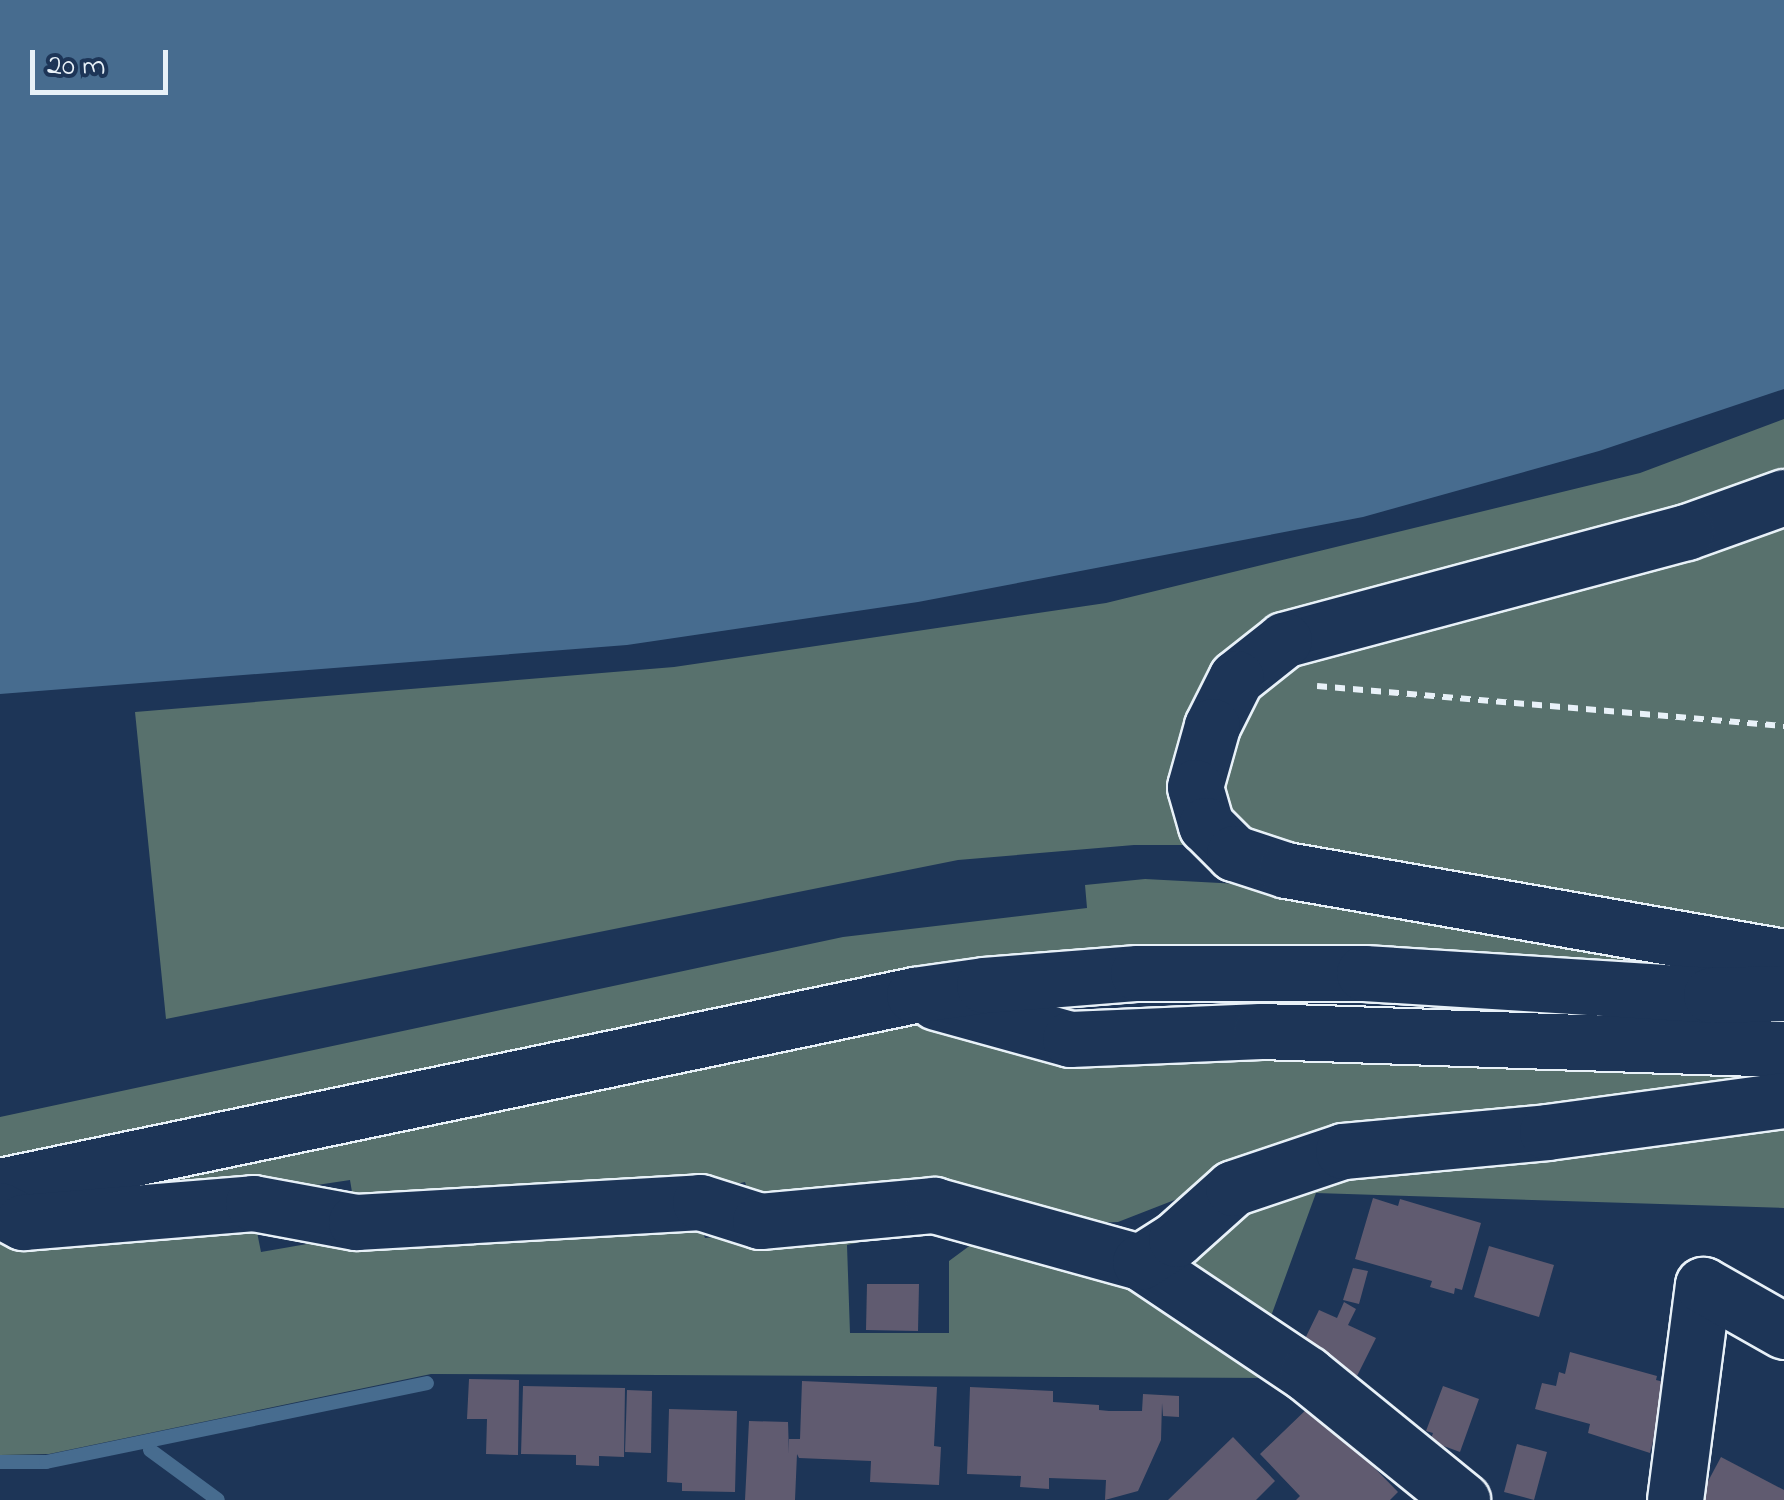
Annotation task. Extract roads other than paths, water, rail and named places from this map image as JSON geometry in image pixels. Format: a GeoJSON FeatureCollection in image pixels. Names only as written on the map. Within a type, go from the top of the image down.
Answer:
{"type":"FeatureCollection","features":[{"type":"Feature","properties":{"kind":"street"},"geometry":{"type":"LineString","coordinates":[[1784,496],[1686,532],[1284,640],[1236,678],[1212,726],[1194,787],[1206,825],[1234,853],[1286,870],[1784,958]]}},
{"type":"Feature","properties":{"kind":"street"},"geometry":{"type":"LineString","coordinates":[[0,1186],[914,995],[1138,973],[1364,974],[1711,995],[1784,993]]}},
{"type":"Feature","properties":{"kind":"street"},"geometry":{"type":"LineString","coordinates":[[914,995],[1070,1040],[1261,1031],[1784,1050]]}},
{"type":"Feature","properties":{"kind":"street"},"geometry":{"type":"LineString","coordinates":[[1140,1262],[1176,1239],[1233,1188],[1343,1151],[1547,1132],[1784,1100]]}},
{"type":"Feature","properties":{"kind":"street"},"geometry":{"type":"LineString","coordinates":[[0,1210],[23,1222],[253,1203],[356,1222],[700,1202],[760,1222],[934,1205],[1140,1262],[1307,1374],[1462,1500]]}},
{"type":"Feature","properties":{"kind":"street"},"geometry":{"type":"LineString","coordinates":[[1675,1500],[1703,1284],[1784,1331]]}},
{"type":"Feature","properties":{"kind":"water"},"geometry":{"type":"Polygon","coordinates":[[[0,0],[1784,0],[1784,389],[1599,451],[1363,517],[918,602],[627,645],[0,694],[0,0]]]}},
{"type":"Feature","properties":{"kind":"waterway"},"geometry":{"type":"LineString","coordinates":[[0,1462],[46,1462],[427,1383]]}},
{"type":"Feature","properties":{"kind":"waterway"},"geometry":{"type":"LineString","coordinates":[[150,1450],[218,1500]]}}]}
